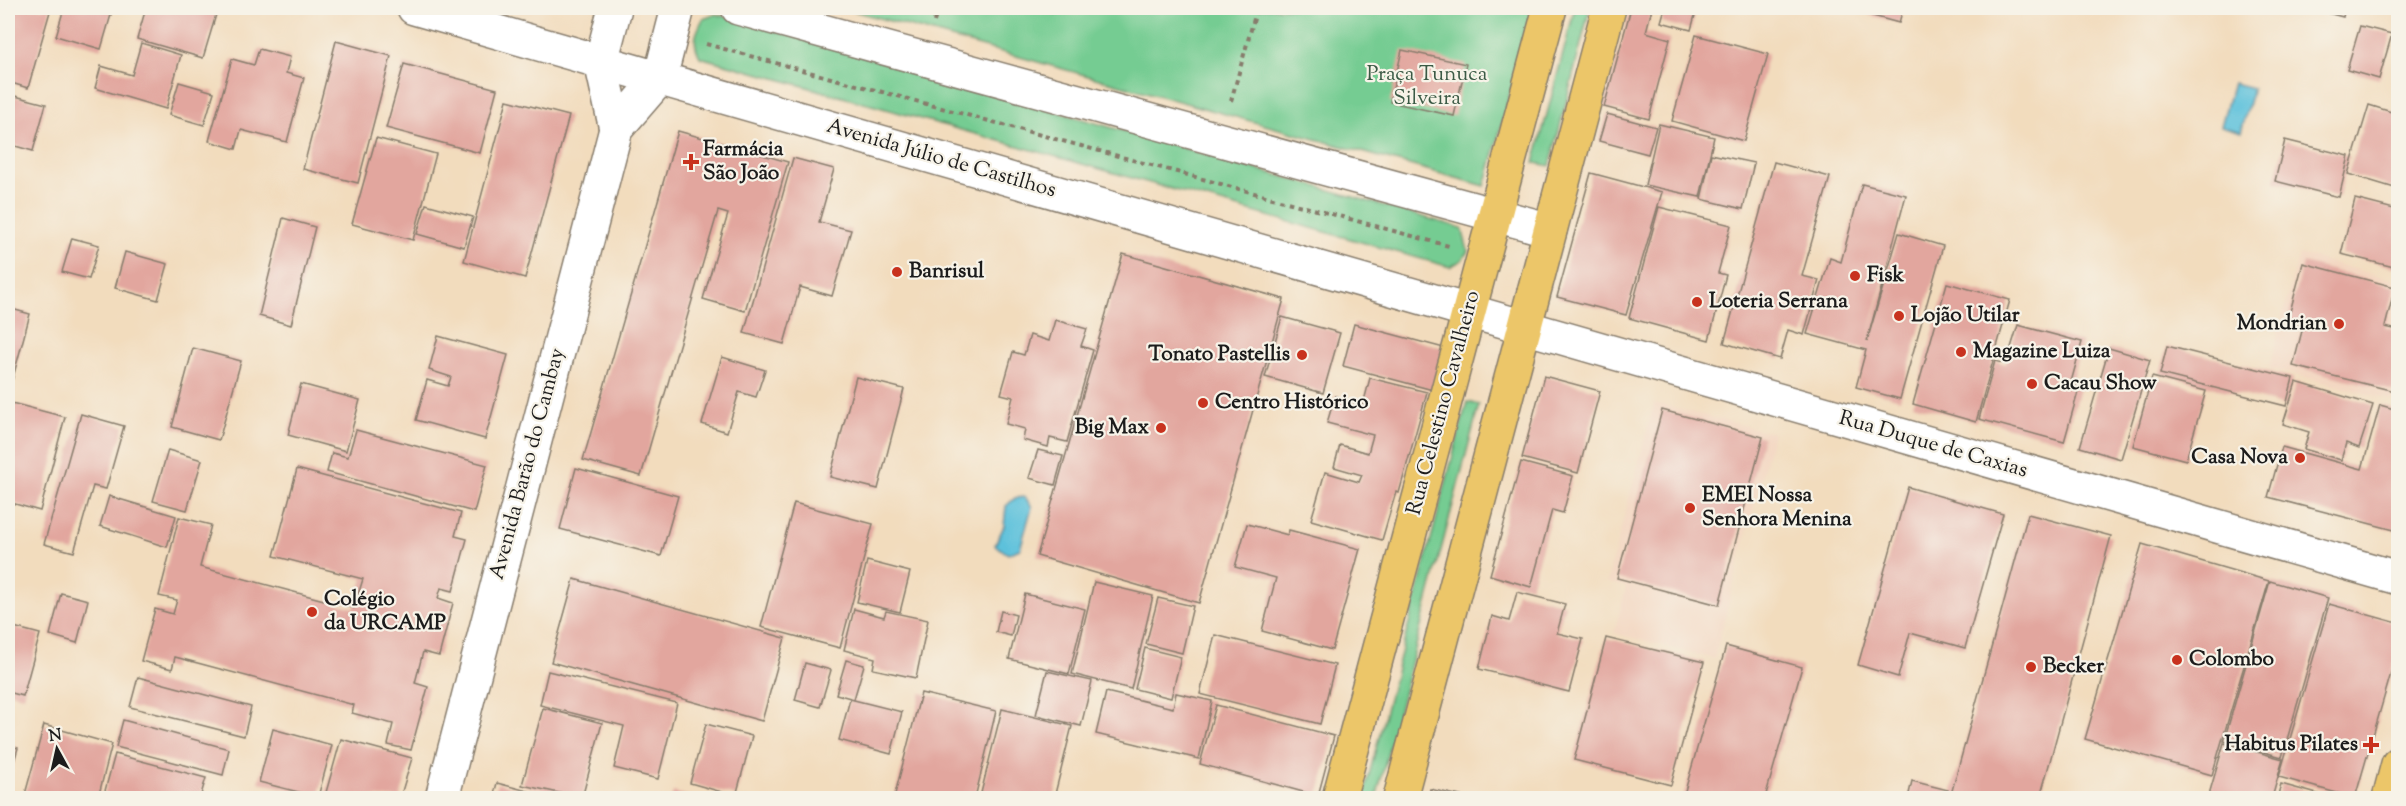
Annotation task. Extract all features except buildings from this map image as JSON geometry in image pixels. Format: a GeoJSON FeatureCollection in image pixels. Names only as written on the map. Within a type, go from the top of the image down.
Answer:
{"type":"FeatureCollection","features":[{"type":"Feature","properties":{"kind":"main road","name":"Rua Celestino Cavalheiro"},"geometry":{"type":"LineString","coordinates":[[1340,798],[1550,8]]}},
{"type":"Feature","properties":{"kind":"main road"},"geometry":{"type":"LineString","coordinates":[[1401,798],[1609,8]]}},
{"type":"Feature","properties":{"kind":"main road"},"geometry":{"type":"LineString","coordinates":[[2390,798],[2398,764]]}},
{"type":"Feature","properties":{"kind":"street","name":"Avenida Júlio de Castilhos"},"geometry":{"type":"LineString","coordinates":[[414,8],[1468,311]]}},
{"type":"Feature","properties":{"kind":"street","name":"Avenida Barão do Cambay"},"geometry":{"type":"LineString","coordinates":[[615,8],[601,62],[616,129]]}},
{"type":"Feature","properties":{"kind":"street"},"geometry":{"type":"LineString","coordinates":[[738,8],[1550,230]]}},
{"type":"Feature","properties":{"kind":"street","name":"Avenida Barão do Cambay"},"geometry":{"type":"LineString","coordinates":[[442,798],[616,129],[660,78],[675,21]]}},
{"type":"Feature","properties":{"kind":"street","name":"Rua Duque de Caxias"},"geometry":{"type":"LineString","coordinates":[[1468,311],[2398,578]]}},
{"type":"Feature","properties":{"kind":"path"},"geometry":{"type":"LineString","coordinates":[[934,22],[938,8]]}},
{"type":"Feature","properties":{"kind":"path"},"geometry":{"type":"LineString","coordinates":[[1231,101],[1257,8]]}},
{"type":"Feature","properties":{"kind":"path"},"geometry":{"type":"LineString","coordinates":[[675,21],[1484,255]]}},
{"type":"Feature","properties":{"kind":"shaded area","name":"Mondrian"},"geometry":{"type":"Polygon","coordinates":[[[2299,254],[2398,281],[2398,402],[2269,368],[2299,254]]]}},
{"type":"Feature","properties":{"kind":"shaded area","name":"EMEI Nossa Senhora Menina"},"geometry":{"type":"Polygon","coordinates":[[[1654,403],[1773,433],[1714,659],[1614,633],[1626,587],[1607,582],[1654,403]]]}},
{"type":"Feature","properties":{"kind":"green space","name":"Praça Tunuca Silveira"},"geometry":{"type":"Polygon","coordinates":[[[843,8],[1533,8],[1485,186],[843,8]]]}},
{"type":"Feature","properties":{"kind":"green space"},"geometry":{"type":"Polygon","coordinates":[[[1575,8],[1590,8],[1550,166],[1534,163],[1575,8]]]}},
{"type":"Feature","properties":{"kind":"green space"},"geometry":{"type":"Polygon","coordinates":[[[716,14],[1462,228],[1468,251],[1462,260],[1450,267],[700,57],[695,42],[698,29],[703,19],[716,14]]]}},
{"type":"Feature","properties":{"kind":"green space"},"geometry":{"type":"Polygon","coordinates":[[[1467,402],[1479,405],[1376,798],[1363,798],[1467,402]]]}},
{"type":"Feature","properties":{"kind":"water"},"geometry":{"type":"Polygon","coordinates":[[[2233,83],[2253,88],[2241,132],[2221,126],[2233,83]]]}},
{"type":"Feature","properties":{"kind":"water"},"geometry":{"type":"Polygon","coordinates":[[[1025,497],[1032,507],[1020,549],[1008,554],[995,545],[1004,526],[1006,506],[1015,498],[1025,497]]]}},
{"type":"Feature","properties":{"kind":"place","name":"Farmácia São João"},"geometry":{"type":"Point","coordinates":[691,162]}},
{"type":"Feature","properties":{"kind":"place","name":"Banrisul"},"geometry":{"type":"Point","coordinates":[897,272]}},
{"type":"Feature","properties":{"kind":"place","name":"Fisk"},"geometry":{"type":"Point","coordinates":[1855,276]}},
{"type":"Feature","properties":{"kind":"place","name":"Loteria Serrana"},"geometry":{"type":"Point","coordinates":[1697,302]}},
{"type":"Feature","properties":{"kind":"place","name":"Lojão Utilar"},"geometry":{"type":"Point","coordinates":[1899,316]}},
{"type":"Feature","properties":{"kind":"place","name":"Mondrian"},"geometry":{"type":"Point","coordinates":[2339,324]}},
{"type":"Feature","properties":{"kind":"place","name":"Magazine Luiza"},"geometry":{"type":"Point","coordinates":[1961,352]}},
{"type":"Feature","properties":{"kind":"place","name":"Tonato Pastellis"},"geometry":{"type":"Point","coordinates":[1302,355]}},
{"type":"Feature","properties":{"kind":"place","name":"Cacau Show"},"geometry":{"type":"Point","coordinates":[2032,384]}},
{"type":"Feature","properties":{"kind":"place","name":"Centro Histórico"},"geometry":{"type":"Point","coordinates":[1203,403]}},
{"type":"Feature","properties":{"kind":"place","name":"Big Max"},"geometry":{"type":"Point","coordinates":[1161,428]}},
{"type":"Feature","properties":{"kind":"place","name":"Casa Nova"},"geometry":{"type":"Point","coordinates":[2300,458]}},
{"type":"Feature","properties":{"kind":"place","name":"EMEI Nossa Senhora Menina"},"geometry":{"type":"Point","coordinates":[1690,508]}},
{"type":"Feature","properties":{"kind":"place","name":"Colégio da URCAMP"},"geometry":{"type":"Point","coordinates":[312,612]}},
{"type":"Feature","properties":{"kind":"place","name":"Colombo"},"geometry":{"type":"Point","coordinates":[2177,660]}},
{"type":"Feature","properties":{"kind":"place","name":"Becker"},"geometry":{"type":"Point","coordinates":[2031,667]}},
{"type":"Feature","properties":{"kind":"place","name":"Habitus Pilates"},"geometry":{"type":"Point","coordinates":[2371,745]}}]}
